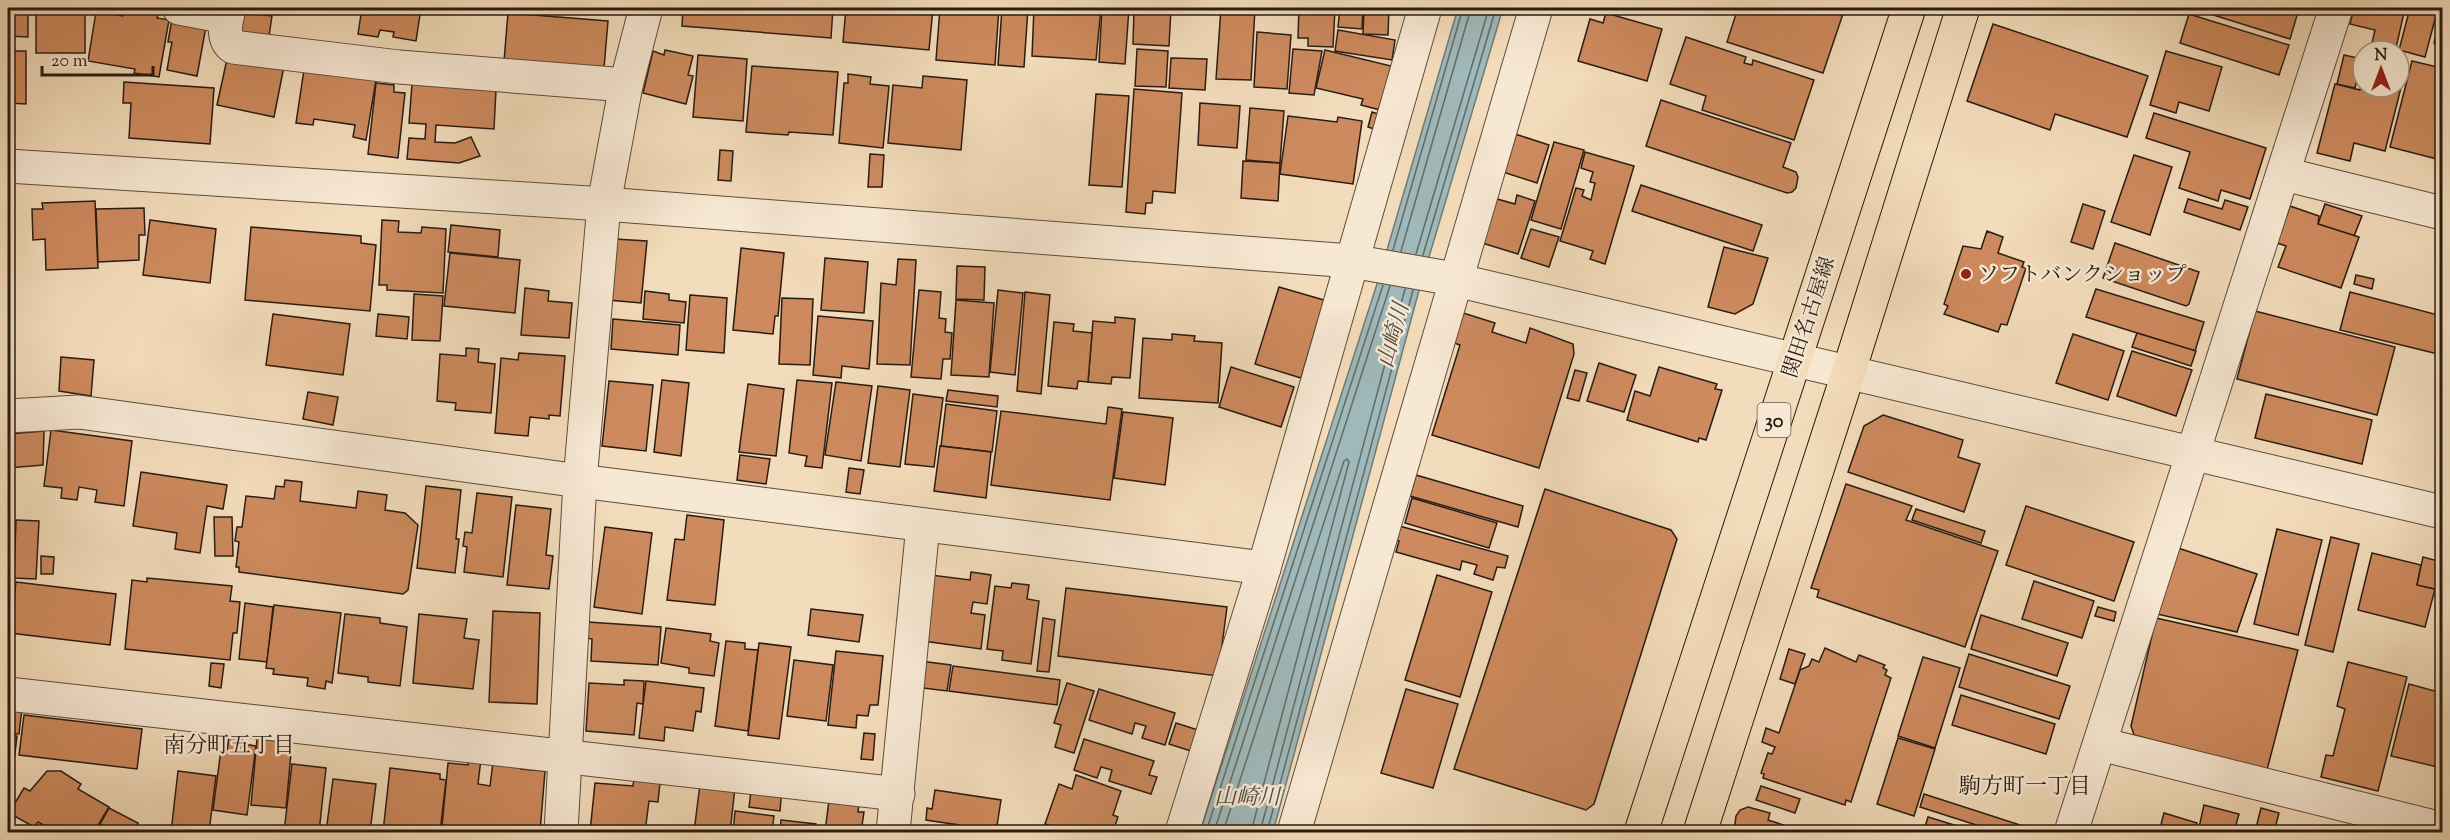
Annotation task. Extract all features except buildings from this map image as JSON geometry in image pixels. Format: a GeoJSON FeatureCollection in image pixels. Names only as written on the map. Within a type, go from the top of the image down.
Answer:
{"type":"FeatureCollection","features":[{"type":"Feature","properties":{"kind":"main road","name":"関田名古屋線"},"geometry":{"type":"LineString","coordinates":[[1641,832],[1909,8]]}},
{"type":"Feature","properties":{"kind":"main road"},"geometry":{"type":"LineString","coordinates":[[1700,832],[1963,8]]}},
{"type":"Feature","properties":{"kind":"street"},"geometry":{"type":"LineString","coordinates":[[179,8],[228,12],[225,35],[227,42],[233,46],[399,68],[626,85]]}},
{"type":"Feature","properties":{"kind":"street"},"geometry":{"type":"LineString","coordinates":[[561,832],[580,482],[604,204],[626,85],[646,8]]}},
{"type":"Feature","properties":{"kind":"street"},"geometry":{"type":"LineString","coordinates":[[1182,832],[1264,568],[1425,8]]}},
{"type":"Feature","properties":{"kind":"street"},"geometry":{"type":"LineString","coordinates":[[1294,832],[1449,278],[1536,8]]}},
{"type":"Feature","properties":{"kind":"street"},"geometry":{"type":"LineString","coordinates":[[2071,832],[2336,8]]}},
{"type":"Feature","properties":{"kind":"street"},"geometry":{"type":"LineString","coordinates":[[8,166],[604,204],[1351,261],[1449,278],[1794,359],[1848,374],[2442,512]]}},
{"type":"Feature","properties":{"kind":"street"},"geometry":{"type":"LineString","coordinates":[[2283,174],[2442,213]]}},
{"type":"Feature","properties":{"kind":"street"},"geometry":{"type":"LineString","coordinates":[[8,416],[79,412],[580,482],[1264,568]]}},
{"type":"Feature","properties":{"kind":"street"},"geometry":{"type":"LineString","coordinates":[[893,832],[923,525]]}},
{"type":"Feature","properties":{"kind":"street"},"geometry":{"type":"LineString","coordinates":[[8,694],[898,794]]}},
{"type":"Feature","properties":{"kind":"street"},"geometry":{"type":"LineString","coordinates":[[2100,744],[2442,829]]}},
{"type":"Feature","properties":{"kind":"water","name":"山崎川"},"geometry":{"type":"Polygon","coordinates":[[[1458,8],[1503,8],[1418,294],[1273,832],[1200,832],[1377,284],[1458,8]]]}},
{"type":"Feature","properties":{"kind":"place","name":"ソフトバンクショップ"},"geometry":{"type":"Point","coordinates":[1966,274]}},
{"type":"Feature","properties":{"kind":"district","name":"南分町五丁目"},"geometry":{"type":"Point","coordinates":[229,744]}},
{"type":"Feature","properties":{"kind":"district","name":"駒方町一丁目"},"geometry":{"type":"Point","coordinates":[2025,785]}}]}
